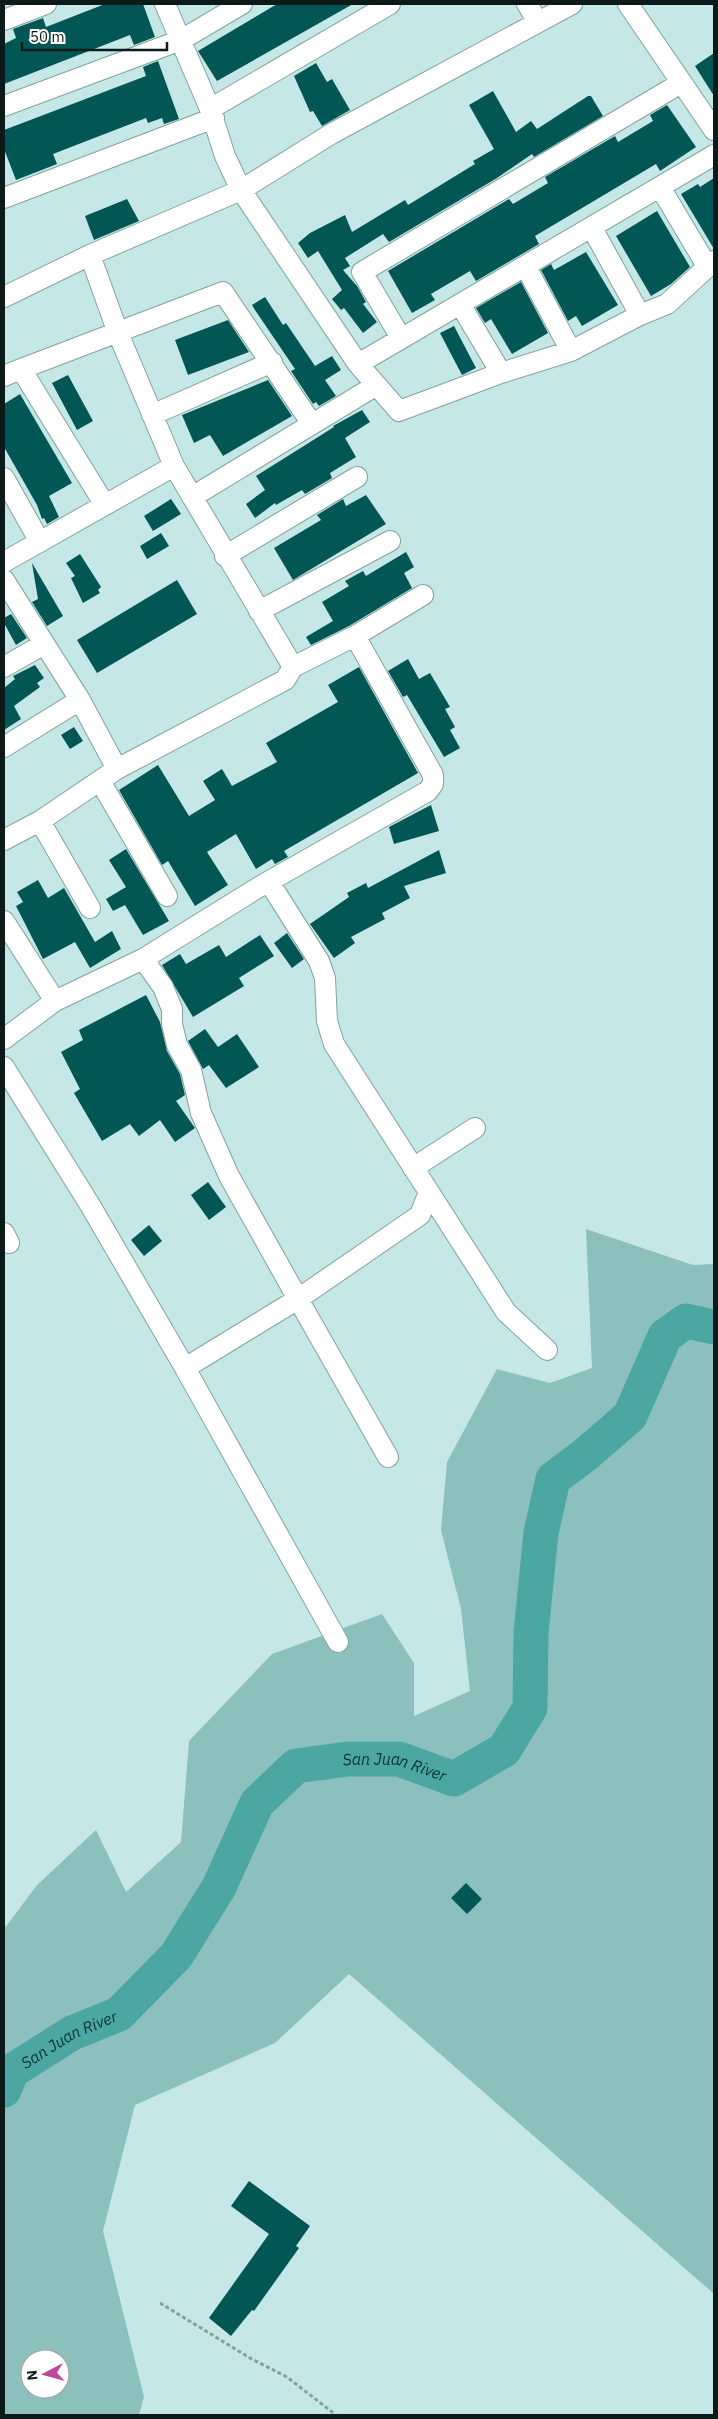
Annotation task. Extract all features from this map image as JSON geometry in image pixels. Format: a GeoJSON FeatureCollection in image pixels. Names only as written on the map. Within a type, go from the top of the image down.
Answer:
{"type":"FeatureCollection","features":[{"type":"Feature","properties":{"kind":"street"},"geometry":{"type":"LineString","coordinates":[[4,20],[46,4]]}},
{"type":"Feature","properties":{"kind":"street"},"geometry":{"type":"LineString","coordinates":[[165,4],[212,114],[225,156],[241,190],[358,364],[375,386],[399,411],[501,373],[571,351],[640,315],[668,304],[711,264],[660,187]]}},
{"type":"Feature","properties":{"kind":"street"},"geometry":{"type":"LineString","coordinates":[[4,106],[180,40],[242,4]]}},
{"type":"Feature","properties":{"kind":"street"},"geometry":{"type":"LineString","coordinates":[[4,198],[212,114],[390,4]]}},
{"type":"Feature","properties":{"kind":"street"},"geometry":{"type":"LineString","coordinates":[[527,4],[538,22]]}},
{"type":"Feature","properties":{"kind":"street"},"geometry":{"type":"LineString","coordinates":[[4,297],[90,255],[241,190],[331,134],[572,4]]}},
{"type":"Feature","properties":{"kind":"street"},"geometry":{"type":"LineString","coordinates":[[628,4],[714,130]]}},
{"type":"Feature","properties":{"kind":"street"},"geometry":{"type":"LineString","coordinates":[[401,338],[362,272],[681,83]]}},
{"type":"Feature","properties":{"kind":"street"},"geometry":{"type":"LineString","coordinates":[[358,364],[714,155]]}},
{"type":"Feature","properties":{"kind":"street"},"geometry":{"type":"LineString","coordinates":[[592,228],[640,315]]}},
{"type":"Feature","properties":{"kind":"street"},"geometry":{"type":"LineString","coordinates":[[90,255],[118,333],[174,466],[225,556],[293,667]]}},
{"type":"Feature","properties":{"kind":"street"},"geometry":{"type":"LineString","coordinates":[[526,267],[571,351]]}},
{"type":"Feature","properties":{"kind":"street"},"geometry":{"type":"LineString","coordinates":[[104,505],[12,372],[223,292],[312,424]]}},
{"type":"Feature","properties":{"kind":"street"},"geometry":{"type":"LineString","coordinates":[[460,304],[501,373]]}},
{"type":"Feature","properties":{"kind":"street"},"geometry":{"type":"LineString","coordinates":[[152,415],[272,362]]}},
{"type":"Feature","properties":{"kind":"street"},"geometry":{"type":"LineString","coordinates":[[192,497],[375,386]]}},
{"type":"Feature","properties":{"kind":"street"},"geometry":{"type":"LineString","coordinates":[[4,562],[174,466]]}},
{"type":"Feature","properties":{"kind":"street"},"geometry":{"type":"LineString","coordinates":[[225,556],[357,477]]}},
{"type":"Feature","properties":{"kind":"street"},"geometry":{"type":"LineString","coordinates":[[4,478],[40,542]]}},
{"type":"Feature","properties":{"kind":"street"},"geometry":{"type":"LineString","coordinates":[[259,611],[390,541]]}},
{"type":"Feature","properties":{"kind":"street"},"geometry":{"type":"LineString","coordinates":[[4,580],[80,700],[117,769]]}},
{"type":"Feature","properties":{"kind":"street"},"geometry":{"type":"LineString","coordinates":[[4,840],[40,821],[117,769],[285,680],[293,667],[355,636],[423,595]]}},
{"type":"Feature","properties":{"kind":"street"},"geometry":{"type":"LineString","coordinates":[[4,1038],[55,1000],[143,959],[269,882],[428,791],[432,784],[432,775],[355,636]]}},
{"type":"Feature","properties":{"kind":"street"},"geometry":{"type":"LineString","coordinates":[[4,667],[44,644]]}},
{"type":"Feature","properties":{"kind":"street"},"geometry":{"type":"LineString","coordinates":[[4,747],[80,700]]}},
{"type":"Feature","properties":{"kind":"street"},"geometry":{"type":"LineString","coordinates":[[100,781],[167,896]]}},
{"type":"Feature","properties":{"kind":"street"},"geometry":{"type":"LineString","coordinates":[[40,821],[90,908]]}},
{"type":"Feature","properties":{"kind":"street"},"geometry":{"type":"LineString","coordinates":[[269,882],[319,961],[325,978],[327,1021],[334,1044],[506,1312],[547,1350]]}},
{"type":"Feature","properties":{"kind":"street"},"geometry":{"type":"LineString","coordinates":[[4,921],[55,1000]]}},
{"type":"Feature","properties":{"kind":"street"},"geometry":{"type":"LineString","coordinates":[[143,959],[163,987],[172,1009],[172,1024],[177,1045],[191,1070],[200,1114],[230,1176],[388,1457]]}},
{"type":"Feature","properties":{"kind":"street"},"geometry":{"type":"LineString","coordinates":[[4,1067],[90,1205],[185,1368],[338,1642]]}},
{"type":"Feature","properties":{"kind":"street"},"geometry":{"type":"LineString","coordinates":[[413,1168],[475,1128]]}},
{"type":"Feature","properties":{"kind":"street"},"geometry":{"type":"LineString","coordinates":[[185,1368],[298,1299],[420,1215],[429,1192]]}},
{"type":"Feature","properties":{"kind":"path"},"geometry":{"type":"LineString","coordinates":[[160,2303],[250,2358],[287,2377],[336,2415]]}},
{"type":"Feature","properties":{"kind":"shaded area"},"geometry":{"type":"Polygon","coordinates":[[[586,1229],[693,1265],[714,1264],[714,2294],[349,1974],[275,2043],[135,2105],[103,2231],[144,2397],[139,2415],[4,2415],[4,1929],[37,1885],[96,1830],[126,1892],[181,1842],[189,1741],[272,1654],[382,1614],[414,1663],[414,1716],[470,1691],[461,1609],[441,1530],[447,1462],[497,1369],[550,1383],[592,1368],[586,1229]]]}},
{"type":"Feature","properties":{"kind":"building"},"geometry":{"type":"Polygon","coordinates":[[[105,4],[143,4],[155,37],[134,45],[130,35],[4,84],[4,44],[16,38],[13,29],[43,18],[46,27],[105,4]]]}},
{"type":"Feature","properties":{"kind":"building"},"geometry":{"type":"Polygon","coordinates":[[[277,4],[353,4],[217,81],[198,51],[277,4]]]}},
{"type":"Feature","properties":{"kind":"building"},"geometry":{"type":"Polygon","coordinates":[[[714,53],[714,96],[695,66],[714,53]]]}},
{"type":"Feature","properties":{"kind":"building"},"geometry":{"type":"Polygon","coordinates":[[[158,61],[179,119],[164,124],[162,118],[148,123],[146,118],[53,154],[57,164],[16,180],[4,149],[4,130],[146,76],[143,67],[158,61]]]}},
{"type":"Feature","properties":{"kind":"building"},"geometry":{"type":"Polygon","coordinates":[[[316,63],[327,82],[332,79],[350,110],[322,126],[313,111],[310,112],[294,76],[316,63]]]}},
{"type":"Feature","properties":{"kind":"building"},"geometry":{"type":"Polygon","coordinates":[[[493,91],[516,132],[531,121],[537,129],[588,96],[591,96],[603,116],[534,157],[532,154],[497,178],[389,242],[383,234],[345,258],[350,266],[343,270],[357,286],[366,302],[363,304],[377,322],[363,333],[344,308],[341,310],[332,299],[342,290],[318,251],[308,258],[298,243],[310,233],[345,215],[352,232],[405,200],[408,205],[475,164],[473,161],[494,149],[469,105],[493,91]]]}},
{"type":"Feature","properties":{"kind":"building"},"geometry":{"type":"Polygon","coordinates":[[[667,105],[696,147],[660,171],[656,164],[535,236],[539,244],[476,281],[470,271],[431,294],[435,300],[412,313],[388,271],[509,199],[513,204],[548,183],[545,177],[615,136],[618,142],[653,121],[650,115],[667,105]]]}},
{"type":"Feature","properties":{"kind":"building"},"geometry":{"type":"Polygon","coordinates":[[[714,178],[714,249],[681,194],[698,184],[700,187],[714,178]]]}},
{"type":"Feature","properties":{"kind":"building"},"geometry":{"type":"Polygon","coordinates":[[[127,199],[139,221],[94,240],[85,216],[127,199]]]}},
{"type":"Feature","properties":{"kind":"building"},"geometry":{"type":"Polygon","coordinates":[[[657,211],[690,267],[671,284],[651,296],[616,236],[657,211]]]}},
{"type":"Feature","properties":{"kind":"building"},"geometry":{"type":"Polygon","coordinates":[[[586,252],[618,305],[582,326],[576,316],[568,321],[541,270],[551,264],[554,270],[586,252]]]}},
{"type":"Feature","properties":{"kind":"building"},"geometry":{"type":"Polygon","coordinates":[[[521,282],[548,333],[512,354],[491,319],[485,323],[476,308],[521,282]]]}},
{"type":"Feature","properties":{"kind":"building"},"geometry":{"type":"Polygon","coordinates":[[[265,297],[283,325],[286,323],[315,366],[332,356],[341,370],[325,380],[336,396],[319,406],[316,402],[313,404],[291,371],[295,369],[252,305],[265,297]]]}},
{"type":"Feature","properties":{"kind":"building"},"geometry":{"type":"Polygon","coordinates":[[[228,320],[249,352],[188,375],[175,340],[228,320]]]}},
{"type":"Feature","properties":{"kind":"building"},"geometry":{"type":"Polygon","coordinates":[[[454,326],[476,368],[462,375],[440,333],[454,326]]]}},
{"type":"Feature","properties":{"kind":"building"},"geometry":{"type":"Polygon","coordinates":[[[68,375],[93,421],[77,430],[52,383],[68,375]]]}},
{"type":"Feature","properties":{"kind":"building"},"geometry":{"type":"Polygon","coordinates":[[[268,380],[292,416],[223,456],[210,435],[194,443],[182,415],[268,380]]]}},
{"type":"Feature","properties":{"kind":"building"},"geometry":{"type":"Polygon","coordinates":[[[20,394],[72,483],[49,496],[59,517],[47,524],[44,518],[42,519],[37,505],[4,447],[4,404],[20,394]]]}},
{"type":"Feature","properties":{"kind":"building"},"geometry":{"type":"Polygon","coordinates":[[[362,410],[370,422],[345,438],[356,457],[330,473],[332,478],[305,494],[302,490],[276,505],[275,503],[255,518],[246,504],[265,490],[256,476],[333,426],[362,410]]]}},
{"type":"Feature","properties":{"kind":"building"},"geometry":{"type":"Polygon","coordinates":[[[366,495],[386,524],[293,580],[274,548],[321,520],[317,515],[343,499],[346,506],[366,495]]]}},
{"type":"Feature","properties":{"kind":"building"},"geometry":{"type":"Polygon","coordinates":[[[171,499],[181,514],[153,531],[144,516],[171,499]]]}},
{"type":"Feature","properties":{"kind":"building"},"geometry":{"type":"Polygon","coordinates":[[[161,533],[169,546],[147,559],[140,546],[161,533]]]}},
{"type":"Feature","properties":{"kind":"building"},"geometry":{"type":"Polygon","coordinates":[[[406,552],[414,567],[404,573],[412,588],[349,626],[311,645],[306,637],[333,621],[322,602],[349,586],[345,581],[363,571],[366,576],[406,552]]]}},
{"type":"Feature","properties":{"kind":"building"},"geometry":{"type":"Polygon","coordinates":[[[80,554],[101,587],[98,590],[100,593],[83,603],[71,578],[75,576],[66,563],[80,554]]]}},
{"type":"Feature","properties":{"kind":"building"},"geometry":{"type":"Polygon","coordinates":[[[32,563],[63,616],[47,626],[32,602],[38,599],[32,563]]]}},
{"type":"Feature","properties":{"kind":"building"},"geometry":{"type":"Polygon","coordinates":[[[177,580],[197,614],[97,673],[77,640],[177,580]]]}},
{"type":"Feature","properties":{"kind":"building"},"geometry":{"type":"Polygon","coordinates":[[[11,614],[27,638],[16,645],[4,623],[4,618],[11,614]]]}},
{"type":"Feature","properties":{"kind":"building"},"geometry":{"type":"Polygon","coordinates":[[[408,659],[419,679],[430,673],[450,707],[445,709],[455,727],[450,730],[460,748],[444,757],[407,695],[403,697],[388,671],[408,659]]]}},
{"type":"Feature","properties":{"kind":"building"},"geometry":{"type":"Polygon","coordinates":[[[35,665],[44,678],[37,683],[40,687],[14,706],[21,719],[4,730],[4,688],[15,679],[13,676],[35,665]]]}},
{"type":"Feature","properties":{"kind":"building"},"geometry":{"type":"Polygon","coordinates":[[[359,667],[418,773],[284,851],[288,857],[275,864],[272,859],[256,869],[236,834],[207,852],[228,885],[195,906],[168,861],[162,865],[119,790],[158,765],[189,816],[215,800],[203,781],[222,769],[232,786],[277,762],[266,743],[338,702],[328,685],[359,667]]]}},
{"type":"Feature","properties":{"kind":"building"},"geometry":{"type":"Polygon","coordinates":[[[74,727],[83,741],[70,749],[61,735],[74,727]]]}},
{"type":"Feature","properties":{"kind":"building"},"geometry":{"type":"Polygon","coordinates":[[[431,805],[439,831],[394,844],[389,827],[431,805]]]}},
{"type":"Feature","properties":{"kind":"building"},"geometry":{"type":"Polygon","coordinates":[[[126,849],[169,921],[143,935],[125,905],[113,911],[106,899],[126,887],[109,860],[126,849]]]}},
{"type":"Feature","properties":{"kind":"building"},"geometry":{"type":"Polygon","coordinates":[[[439,850],[446,873],[404,886],[410,898],[382,913],[385,919],[351,937],[355,943],[334,958],[310,924],[349,897],[347,893],[366,883],[368,888],[439,850]]]}},
{"type":"Feature","properties":{"kind":"building"},"geometry":{"type":"Polygon","coordinates":[[[38,880],[48,898],[64,888],[95,942],[112,931],[121,949],[90,968],[75,942],[43,959],[16,906],[23,902],[17,892],[38,880]]]}},
{"type":"Feature","properties":{"kind":"building"},"geometry":{"type":"Polygon","coordinates":[[[287,933],[304,959],[292,968],[274,943],[287,933]]]}},
{"type":"Feature","properties":{"kind":"building"},"geometry":{"type":"Polygon","coordinates":[[[260,935],[274,956],[239,978],[244,986],[193,1017],[162,965],[180,954],[186,964],[219,945],[226,957],[260,935]]]}},
{"type":"Feature","properties":{"kind":"building"},"geometry":{"type":"Polygon","coordinates":[[[146,995],[160,1022],[167,1051],[180,1074],[185,1095],[176,1101],[195,1128],[175,1142],[160,1120],[139,1136],[130,1124],[102,1141],[74,1093],[80,1089],[61,1052],[83,1040],[79,1030],[146,995]]]}},
{"type":"Feature","properties":{"kind":"building"},"geometry":{"type":"Polygon","coordinates":[[[205,1029],[218,1047],[237,1034],[259,1067],[226,1088],[209,1065],[203,1069],[188,1041],[205,1029]]]}},
{"type":"Feature","properties":{"kind":"building"},"geometry":{"type":"Polygon","coordinates":[[[208,1182],[226,1207],[209,1220],[191,1195],[208,1182]]]}},
{"type":"Feature","properties":{"kind":"building"},"geometry":{"type":"Polygon","coordinates":[[[149,1225],[162,1241],[144,1256],[131,1240],[149,1225]]]}},
{"type":"Feature","properties":{"kind":"building"},"geometry":{"type":"Polygon","coordinates":[[[466,1883],[482,1899],[467,1914],[451,1898],[466,1883]]]}},
{"type":"Feature","properties":{"kind":"building"},"geometry":{"type":"Polygon","coordinates":[[[249,2181],[310,2226],[296,2246],[299,2248],[254,2311],[252,2310],[231,2336],[209,2318],[269,2234],[231,2206],[249,2181]]]}},
{"type":"Feature","properties":{"kind":"waterway","name":"San Juan River"},"geometry":{"type":"LineString","coordinates":[[4,2090],[12,2071],[72,2033],[119,2014],[176,1956],[219,1887],[257,1803],[296,1766],[348,1759],[399,1759],[454,1779],[504,1750],[530,1708],[531,1633],[541,1533],[553,1479],[585,1455],[630,1416],[665,1336],[686,1321],[714,1327]]}}]}
